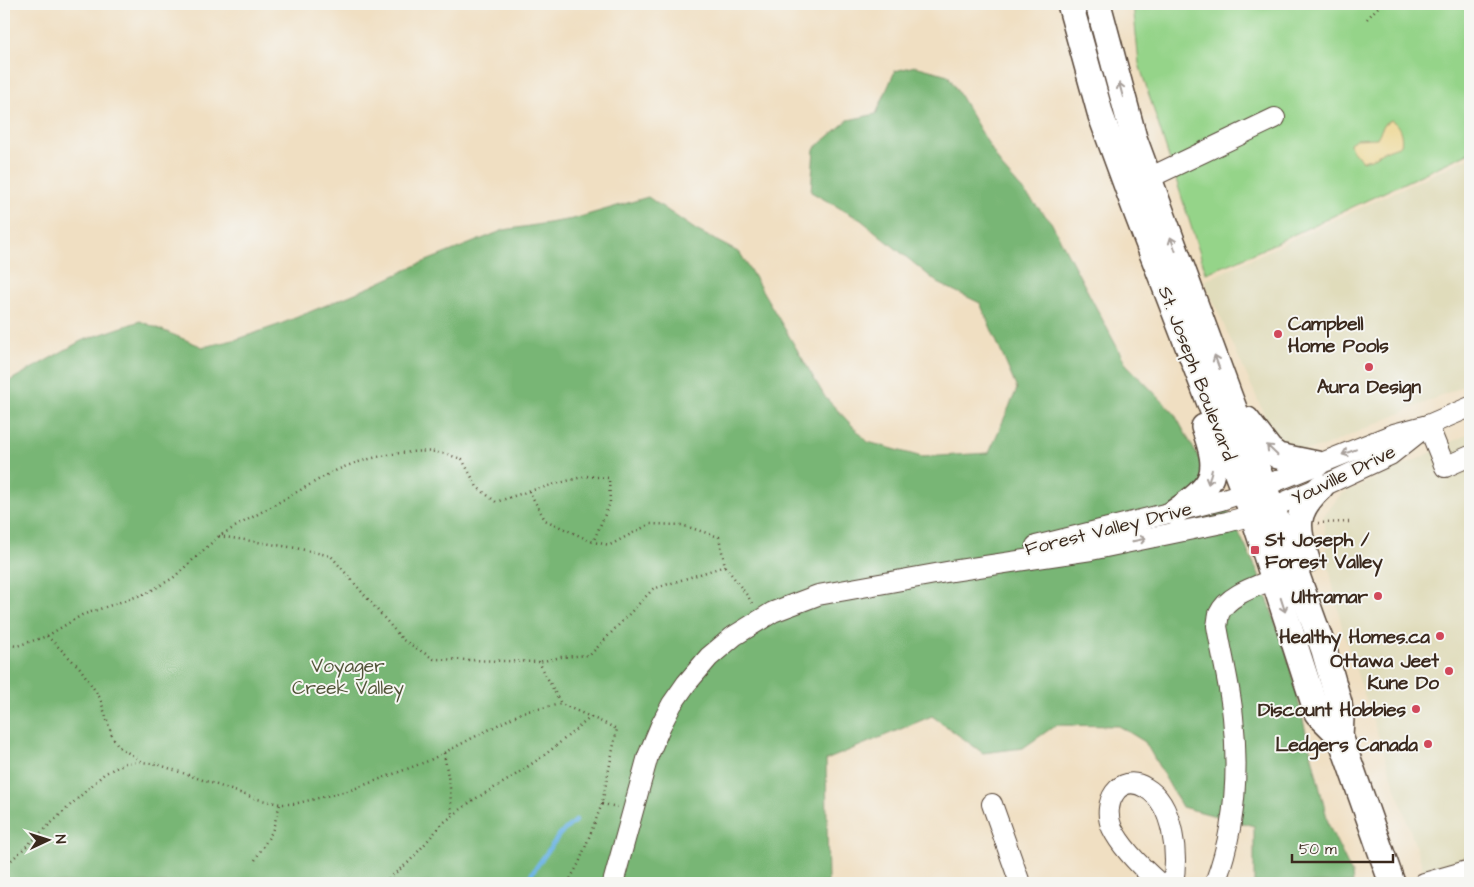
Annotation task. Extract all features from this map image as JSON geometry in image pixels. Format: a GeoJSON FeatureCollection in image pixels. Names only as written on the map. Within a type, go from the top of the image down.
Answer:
{"type":"FeatureCollection","features":[{"type":"Feature","properties":{"kind":"main road","name":"St. Joseph Boulevard"},"geometry":{"type":"LineString","coordinates":[[1070,4],[1102,116],[1137,214],[1324,650],[1339,703],[1341,718],[1340,736],[1392,883]]}},
{"type":"Feature","properties":{"kind":"main road","name":"St. Joseph Boulevard"},"geometry":{"type":"LineString","coordinates":[[1098,4],[1134,138],[1230,398],[1259,500],[1274,579],[1317,713],[1340,736]]}},
{"type":"Feature","properties":{"kind":"main road"},"geometry":{"type":"LineString","coordinates":[[1102,116],[1100,118],[1102,150],[1212,452],[1212,479],[1208,486],[1194,499],[1175,512]]}},
{"type":"Feature","properties":{"kind":"main road"},"geometry":{"type":"LineString","coordinates":[[1230,398],[1270,450],[1278,456],[1319,475],[1310,498],[1300,516],[1299,533],[1326,623],[1324,650]]}},
{"type":"Feature","properties":{"kind":"street"},"geometry":{"type":"LineString","coordinates":[[1149,178],[1275,118]]}},
{"type":"Feature","properties":{"kind":"street","name":"Youville Drive"},"geometry":{"type":"LineString","coordinates":[[1259,500],[1319,475],[1390,455],[1428,425],[1470,407]]}},
{"type":"Feature","properties":{"kind":"street"},"geometry":{"type":"LineString","coordinates":[[1428,425],[1445,467],[1470,456]]}},
{"type":"Feature","properties":{"kind":"street","name":"Forest Valley Drive"},"geometry":{"type":"LineString","coordinates":[[952,571],[1012,552],[1175,512],[1259,500]]}},
{"type":"Feature","properties":{"kind":"street","name":"Forest Valley Drive"},"geometry":{"type":"LineString","coordinates":[[613,883],[648,756],[668,711],[686,684],[709,657],[734,636],[759,620],[788,605],[818,595],[952,571],[1091,550],[1227,522],[1259,500]]}},
{"type":"Feature","properties":{"kind":"street"},"geometry":{"type":"LineString","coordinates":[[1215,883],[1225,853],[1235,797],[1236,762],[1233,716],[1218,626],[1219,615],[1223,608],[1237,596],[1274,579]]}},
{"type":"Feature","properties":{"kind":"street"},"geometry":{"type":"LineString","coordinates":[[1159,883],[1142,868],[1120,840],[1108,818],[1110,797],[1116,790],[1126,785],[1134,784],[1146,787],[1154,794],[1168,814],[1174,848],[1174,883]]}},
{"type":"Feature","properties":{"kind":"street"},"geometry":{"type":"LineString","coordinates":[[992,804],[1020,883]]}},
{"type":"Feature","properties":{"kind":"street"},"geometry":{"type":"LineString","coordinates":[[1424,883],[1470,870]]}},
{"type":"Feature","properties":{"kind":"path"},"geometry":{"type":"LineString","coordinates":[[1367,19],[1381,4]]}},
{"type":"Feature","properties":{"kind":"path"},"geometry":{"type":"LineString","coordinates":[[4,644],[17,646],[47,636],[82,615],[147,593],[173,578],[219,536],[342,467],[397,452],[437,452],[462,459],[477,487],[496,502],[586,476],[609,478],[610,503],[593,542]]}},
{"type":"Feature","properties":{"kind":"path"},"geometry":{"type":"LineString","coordinates":[[529,491],[545,520],[593,542],[610,545],[650,524],[682,525],[719,537],[725,566],[750,598],[759,620]]}},
{"type":"Feature","properties":{"kind":"path"},"geometry":{"type":"LineString","coordinates":[[1312,521],[1317,523],[1349,522]]}},
{"type":"Feature","properties":{"kind":"path"},"geometry":{"type":"LineString","coordinates":[[219,536],[296,548],[331,556],[403,640],[434,659],[539,662],[561,657],[590,655],[653,589],[725,566]]}},
{"type":"Feature","properties":{"kind":"path"},"geometry":{"type":"LineString","coordinates":[[47,636],[80,668],[100,698],[112,736],[119,747],[141,762]]}},
{"type":"Feature","properties":{"kind":"path"},"geometry":{"type":"LineString","coordinates":[[539,662],[561,704]]}},
{"type":"Feature","properties":{"kind":"path"},"geometry":{"type":"LineString","coordinates":[[4,867],[104,774],[126,763],[157,764],[257,799],[280,804],[294,804],[351,790],[428,761],[524,712],[561,704],[618,729],[602,804],[579,862],[568,883]]}},
{"type":"Feature","properties":{"kind":"path"},"geometry":{"type":"LineString","coordinates":[[379,883],[389,878],[409,862],[443,823],[473,800],[508,780],[546,754],[591,717]]}},
{"type":"Feature","properties":{"kind":"path"},"geometry":{"type":"LineString","coordinates":[[444,753],[450,788],[452,816]]}},
{"type":"Feature","properties":{"kind":"path"},"geometry":{"type":"LineString","coordinates":[[256,860],[272,832],[280,804]]}},
{"type":"Feature","properties":{"kind":"shaded area"},"geometry":{"type":"Polygon","coordinates":[[[1470,157],[1470,383],[1323,447],[1294,452],[1275,438],[1204,281],[1470,157]]]}},
{"type":"Feature","properties":{"kind":"shaded area"},"geometry":{"type":"Polygon","coordinates":[[[1470,433],[1470,883],[1428,883],[1343,632],[1329,568],[1323,517],[1341,494],[1470,433]]]}},
{"type":"Feature","properties":{"kind":"green space"},"geometry":{"type":"Polygon","coordinates":[[[1133,4],[1470,4],[1470,152],[1237,261],[1206,273],[1139,64],[1133,4]]]}},
{"type":"Feature","properties":{"kind":"green space","name":"Voyager Creek Valley"},"geometry":{"type":"Polygon","coordinates":[[[915,66],[948,75],[1002,167],[1051,222],[1126,364],[1174,413],[1229,513],[1258,572],[1287,655],[1329,826],[1352,874],[1353,883],[1254,883],[1254,826],[1182,807],[1145,742],[1119,726],[1056,725],[1023,748],[983,753],[932,716],[826,760],[828,883],[4,883],[4,384],[81,341],[140,321],[203,347],[238,339],[278,325],[370,287],[419,264],[504,230],[573,219],[648,197],[696,230],[740,253],[825,397],[868,442],[922,457],[989,453],[1017,389],[980,303],[938,283],[861,220],[811,192],[814,149],[848,120],[876,114],[895,71],[915,66]]]}},
{"type":"Feature","properties":{"kind":"sand"},"geometry":{"type":"Polygon","coordinates":[[[1391,120],[1400,131],[1401,145],[1382,152],[1371,159],[1362,161],[1351,148],[1350,143],[1356,139],[1377,138],[1385,123],[1391,120]]]}},
{"type":"Feature","properties":{"kind":"waterway"},"geometry":{"type":"LineString","coordinates":[[525,883],[560,834],[576,820]]}},
{"type":"Feature","properties":{"kind":"place","name":"Campbell Home Pools"},"geometry":{"type":"Point","coordinates":[1278,334]}},
{"type":"Feature","properties":{"kind":"place","name":"Aura Design"},"geometry":{"type":"Point","coordinates":[1369,367]}},
{"type":"Feature","properties":{"kind":"place","name":"St Joseph / Forest Valley"},"geometry":{"type":"Point","coordinates":[1255,550]}},
{"type":"Feature","properties":{"kind":"place","name":"Ultramar"},"geometry":{"type":"Point","coordinates":[1378,596]}},
{"type":"Feature","properties":{"kind":"place","name":"Healthy Homes.ca"},"geometry":{"type":"Point","coordinates":[1440,636]}},
{"type":"Feature","properties":{"kind":"place","name":"Ottawa Jeet Kune Do"},"geometry":{"type":"Point","coordinates":[1449,671]}},
{"type":"Feature","properties":{"kind":"place","name":"Discount Hobbies"},"geometry":{"type":"Point","coordinates":[1416,709]}},
{"type":"Feature","properties":{"kind":"place","name":"Ledgers Canada"},"geometry":{"type":"Point","coordinates":[1428,744]}}]}
